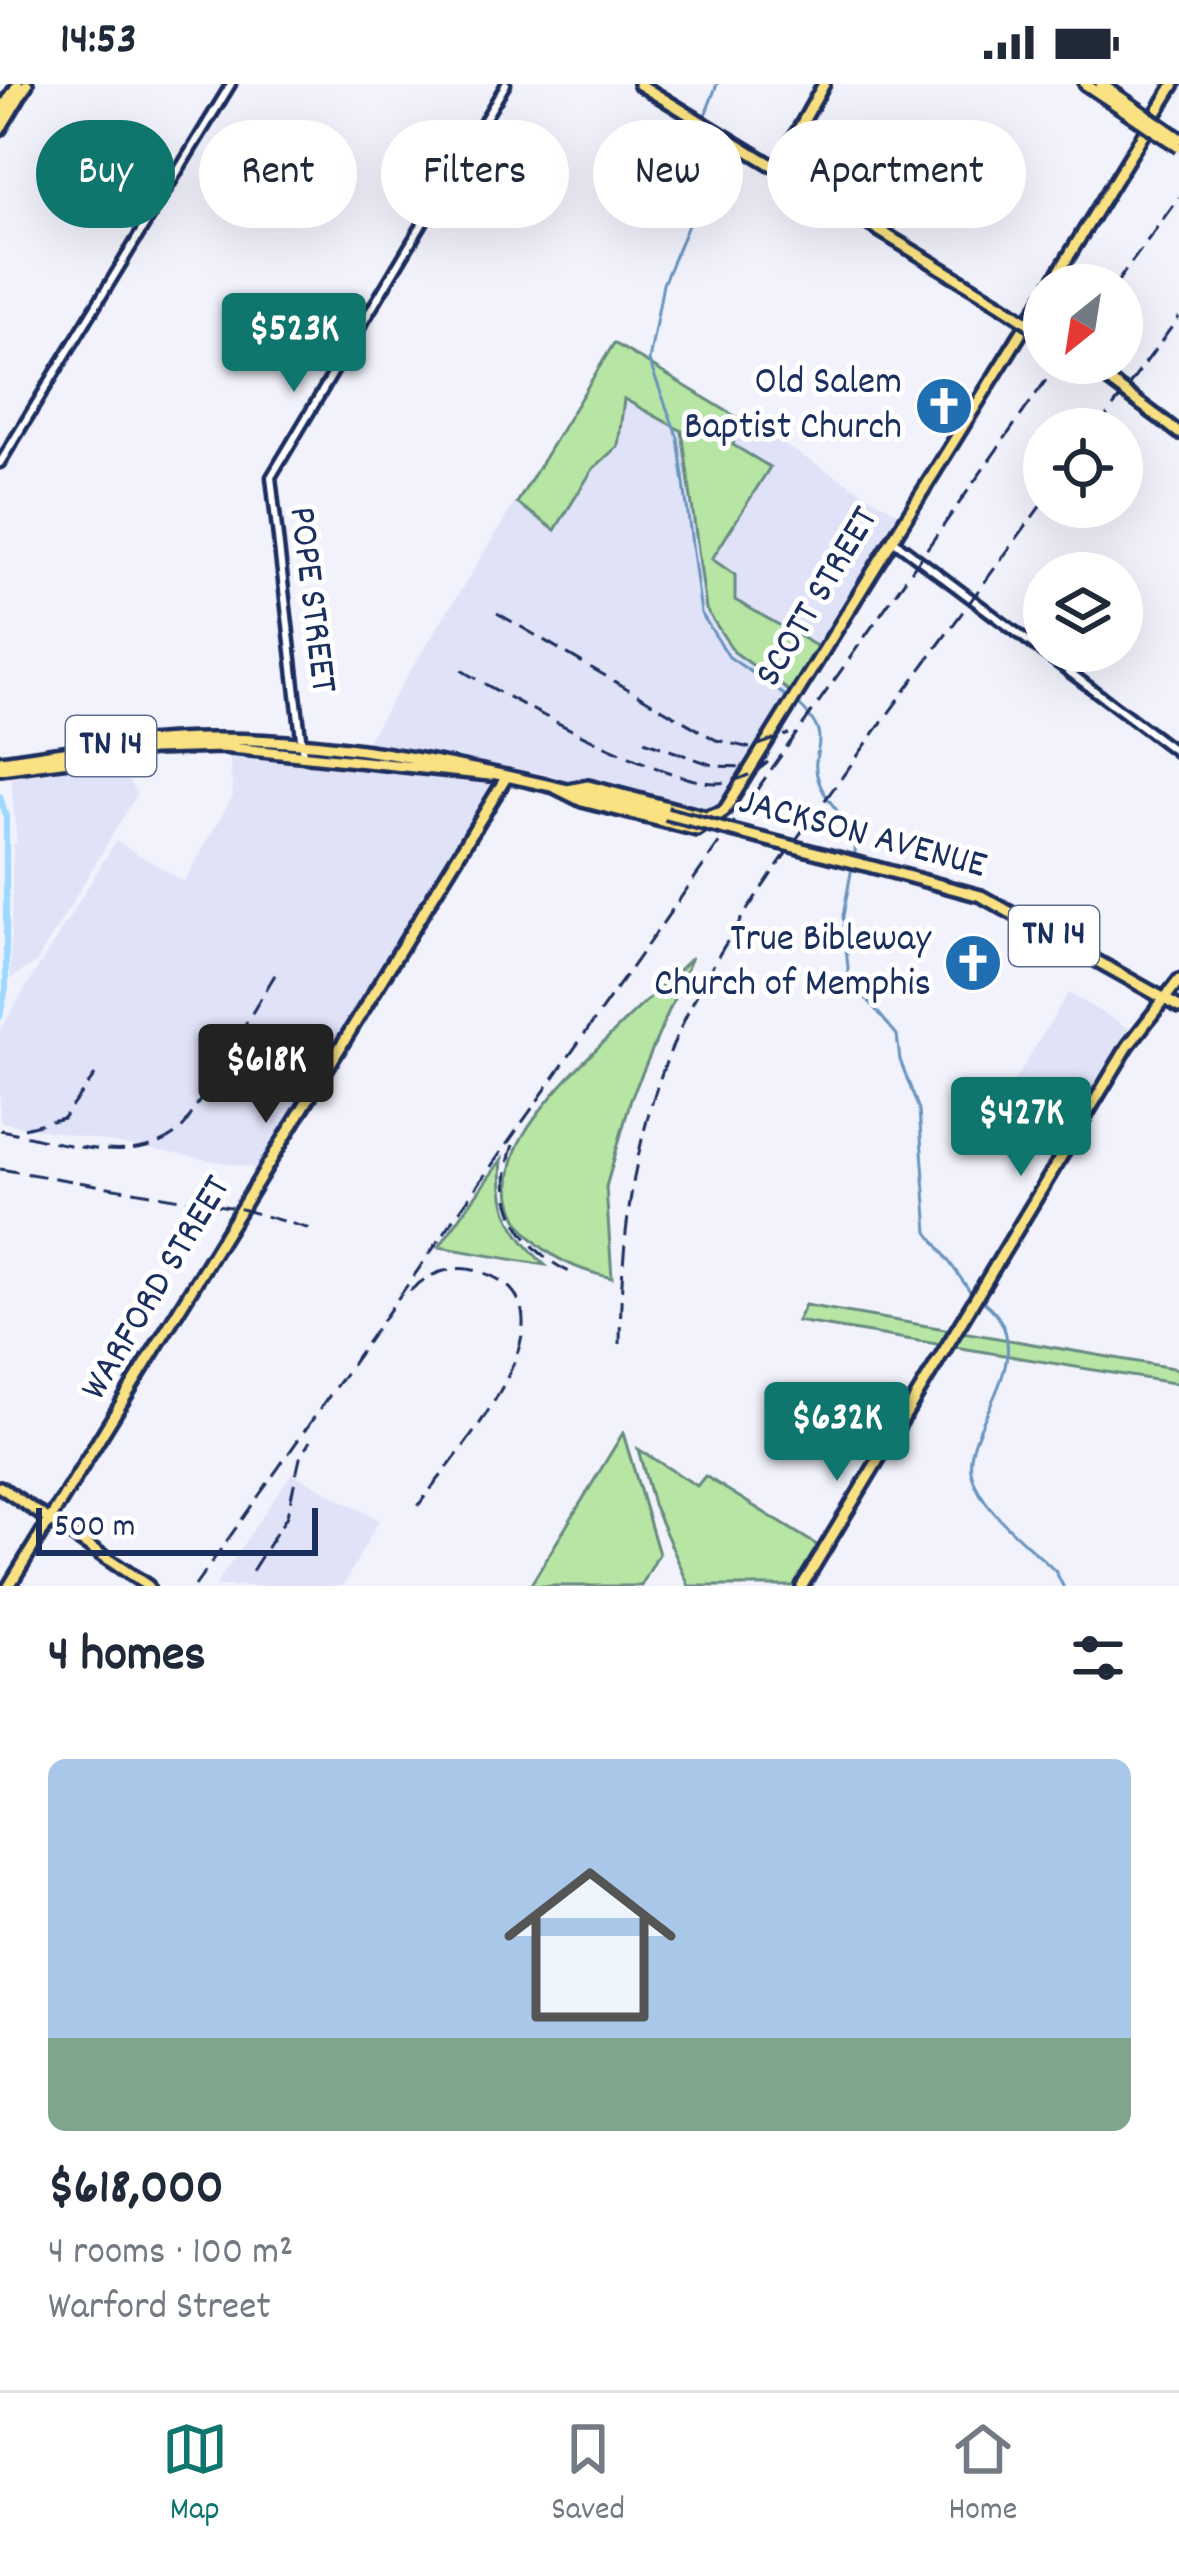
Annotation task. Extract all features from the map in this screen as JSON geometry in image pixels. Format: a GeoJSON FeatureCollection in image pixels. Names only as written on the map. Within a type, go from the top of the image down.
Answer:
{"type":"FeatureCollection","features":[{"type":"Feature","properties":{"kind":"main road"},"geometry":{"type":"LineString","coordinates":[[0,113],[18,84]]}},
{"type":"Feature","properties":{"kind":"main road"},"geometry":{"type":"LineString","coordinates":[[0,129],[28,84]]}},
{"type":"Feature","properties":{"kind":"main road"},"geometry":{"type":"LineString","coordinates":[[639,84],[767,162]]}},
{"type":"Feature","properties":{"kind":"main road"},"geometry":{"type":"LineString","coordinates":[[804,120],[824,84]]}},
{"type":"Feature","properties":{"kind":"main road"},"geometry":{"type":"LineString","coordinates":[[1085,84],[1179,138]]}},
{"type":"Feature","properties":{"kind":"main road"},"geometry":{"type":"LineString","coordinates":[[1101,84],[1179,147]]}},
{"type":"Feature","properties":{"kind":"main road"},"geometry":{"type":"LineString","coordinates":[[1064,264],[1174,84]]}},
{"type":"Feature","properties":{"kind":"main road"},"geometry":{"type":"LineString","coordinates":[[875,228],[1023,319]]}},
{"type":"Feature","properties":{"kind":"main road","name":"SCOTT STREET"},"geometry":{"type":"LineString","coordinates":[[724,811],[1023,329]]}},
{"type":"Feature","properties":{"kind":"main road"},"geometry":{"type":"LineString","coordinates":[[1113,384],[1179,433]]}},
{"type":"Feature","properties":{"kind":"main road","name":"JACKSON AVENUE"},"geometry":{"type":"LineString","coordinates":[[0,765],[152,740],[222,739],[476,766],[981,896],[1179,1007]]}},
{"type":"Feature","properties":{"kind":"main road","name":"WARFORD STREET"},"geometry":{"type":"LineString","coordinates":[[9,1586],[507,776]]}},
{"type":"Feature","properties":{"kind":"main road"},"geometry":{"type":"LineString","coordinates":[[551,786],[582,801],[697,830],[724,811]]}},
{"type":"Feature","properties":{"kind":"main road"},"geometry":{"type":"LineString","coordinates":[[568,790],[588,786],[706,817],[724,811]]}},
{"type":"Feature","properties":{"kind":"main road"},"geometry":{"type":"LineString","coordinates":[[802,1586],[1128,1046],[1179,980]]}},
{"type":"Feature","properties":{"kind":"main road"},"geometry":{"type":"LineString","coordinates":[[0,1487],[148,1586]]}},
{"type":"Feature","properties":{"kind":"street"},"geometry":{"type":"LineString","coordinates":[[0,463],[231,84]]}},
{"type":"Feature","properties":{"kind":"street","name":"POPE STREET"},"geometry":{"type":"LineString","coordinates":[[302,751],[271,477],[506,84]]}},
{"type":"Feature","properties":{"kind":"street"},"geometry":{"type":"LineString","coordinates":[[890,538],[1179,754]]}},
{"type":"Feature","properties":{"kind":"shaded area"},"geometry":{"type":"Polygon","coordinates":[[[614,343],[901,515],[714,813],[511,767],[362,749],[614,343]]]}},
{"type":"Feature","properties":{"kind":"shaded area"},"geometry":{"type":"Polygon","coordinates":[[[229,755],[492,784],[259,1169],[0,1122],[0,1030],[116,841],[184,882],[233,796],[229,755]]]}},
{"type":"Feature","properties":{"kind":"shaded area"},"geometry":{"type":"Polygon","coordinates":[[[119,762],[137,794],[36,963],[10,979],[13,844],[17,843],[11,778],[119,762]]]}},
{"type":"Feature","properties":{"kind":"shaded area"},"geometry":{"type":"Polygon","coordinates":[[[1068,993],[1129,1028],[1072,1127],[1008,1092],[1068,993]]]}},
{"type":"Feature","properties":{"kind":"shaded area"},"geometry":{"type":"Polygon","coordinates":[[[292,1473],[379,1520],[343,1586],[215,1586],[292,1473]]]}},
{"type":"Feature","properties":{"kind":"green space"},"geometry":{"type":"Polygon","coordinates":[[[614,343],[738,418],[733,445],[770,467],[712,559],[735,575],[735,600],[820,648],[792,693],[734,652],[706,609],[682,431],[624,399],[618,446],[593,469],[555,530],[517,503],[614,343]]]}},
{"type":"Feature","properties":{"kind":"green space"},"geometry":{"type":"Polygon","coordinates":[[[692,957],[631,1099],[606,1187],[612,1278],[589,1272],[547,1251],[518,1220],[510,1200],[516,1150],[569,1077],[692,957]]]}},
{"type":"Feature","properties":{"kind":"green space"},"geometry":{"type":"Polygon","coordinates":[[[502,1159],[502,1191],[509,1217],[545,1265],[439,1247],[502,1159]]]}},
{"type":"Feature","properties":{"kind":"green space"},"geometry":{"type":"Polygon","coordinates":[[[805,1305],[1179,1369],[1179,1384],[797,1321],[805,1305]]]}},
{"type":"Feature","properties":{"kind":"green space"},"geometry":{"type":"Polygon","coordinates":[[[623,1433],[659,1554],[641,1586],[530,1586],[623,1433]]]}},
{"type":"Feature","properties":{"kind":"green space"},"geometry":{"type":"Polygon","coordinates":[[[638,1449],[697,1486],[705,1476],[820,1547],[795,1586],[689,1586],[653,1504],[638,1449]]]}},
{"type":"Feature","properties":{"kind":"waterway"},"geometry":{"type":"LineString","coordinates":[[704,118],[717,84]]}},
{"type":"Feature","properties":{"kind":"waterway"},"geometry":{"type":"LineString","coordinates":[[687,228],[663,284],[649,361],[678,438],[701,613],[729,657],[789,698]]}},
{"type":"Feature","properties":{"kind":"waterway"},"geometry":{"type":"LineString","coordinates":[[797,703],[816,727],[819,782],[849,827],[854,858]]}},
{"type":"Feature","properties":{"kind":"waterway"},"geometry":{"type":"LineString","coordinates":[[0,796],[6,817],[6,988],[0,1017]]}},
{"type":"Feature","properties":{"kind":"waterway"},"geometry":{"type":"LineString","coordinates":[[852,867],[843,916],[849,978],[897,1035],[900,1060],[919,1110],[928,1232],[972,1294]]}},
{"type":"Feature","properties":{"kind":"waterway"},"geometry":{"type":"LineString","coordinates":[[980,1299],[1000,1319],[1007,1341],[998,1388],[971,1456],[972,1475],[996,1515],[1056,1572],[1063,1586]]}},
{"type":"Feature","properties":{"kind":"railway"},"geometry":{"type":"LineString","coordinates":[[1130,264],[1179,197]]}},
{"type":"Feature","properties":{"kind":"railway"},"geometry":{"type":"LineString","coordinates":[[1112,408],[1179,317]]}},
{"type":"Feature","properties":{"kind":"railway"},"geometry":{"type":"LineString","coordinates":[[195,1586],[1043,384]]}},
{"type":"Feature","properties":{"kind":"railway"},"geometry":{"type":"LineString","coordinates":[[620,1344],[633,1180],[658,1084],[694,1001],[765,884],[1024,528]]}},
{"type":"Feature","properties":{"kind":"railway"},"geometry":{"type":"LineString","coordinates":[[497,613],[716,740],[750,748],[789,734]]}},
{"type":"Feature","properties":{"kind":"railway"},"geometry":{"type":"LineString","coordinates":[[461,670],[588,738],[694,780],[731,781],[768,762]]}},
{"type":"Feature","properties":{"kind":"railway"},"geometry":{"type":"LineString","coordinates":[[644,741],[715,766],[746,767]]}},
{"type":"Feature","properties":{"kind":"railway"},"geometry":{"type":"LineString","coordinates":[[0,1130],[97,1149],[145,1147],[167,1139],[185,1125],[279,968]]}},
{"type":"Feature","properties":{"kind":"railway"},"geometry":{"type":"LineString","coordinates":[[24,1128],[63,1118],[95,1075]]}},
{"type":"Feature","properties":{"kind":"railway"},"geometry":{"type":"LineString","coordinates":[[513,1145],[506,1186],[516,1223],[540,1253],[576,1275]]}},
{"type":"Feature","properties":{"kind":"railway"},"geometry":{"type":"LineString","coordinates":[[0,1169],[241,1209],[317,1231]]}},
{"type":"Feature","properties":{"kind":"railway"},"geometry":{"type":"LineString","coordinates":[[410,1291],[441,1272],[478,1271],[510,1289],[523,1315],[519,1347],[504,1383],[418,1506]]}},
{"type":"Feature","properties":{"kind":"railway"},"geometry":{"type":"LineString","coordinates":[[252,1571],[287,1516],[300,1458],[310,1441]]}},
{"type":"Feature","properties":{"kind":"place","name":"Old Salem Baptist Church"},"geometry":{"type":"Point","coordinates":[944,406]}},
{"type":"Feature","properties":{"kind":"place","name":"True Bibleway Church of Memphis"},"geometry":{"type":"Point","coordinates":[973,963]}}]}
